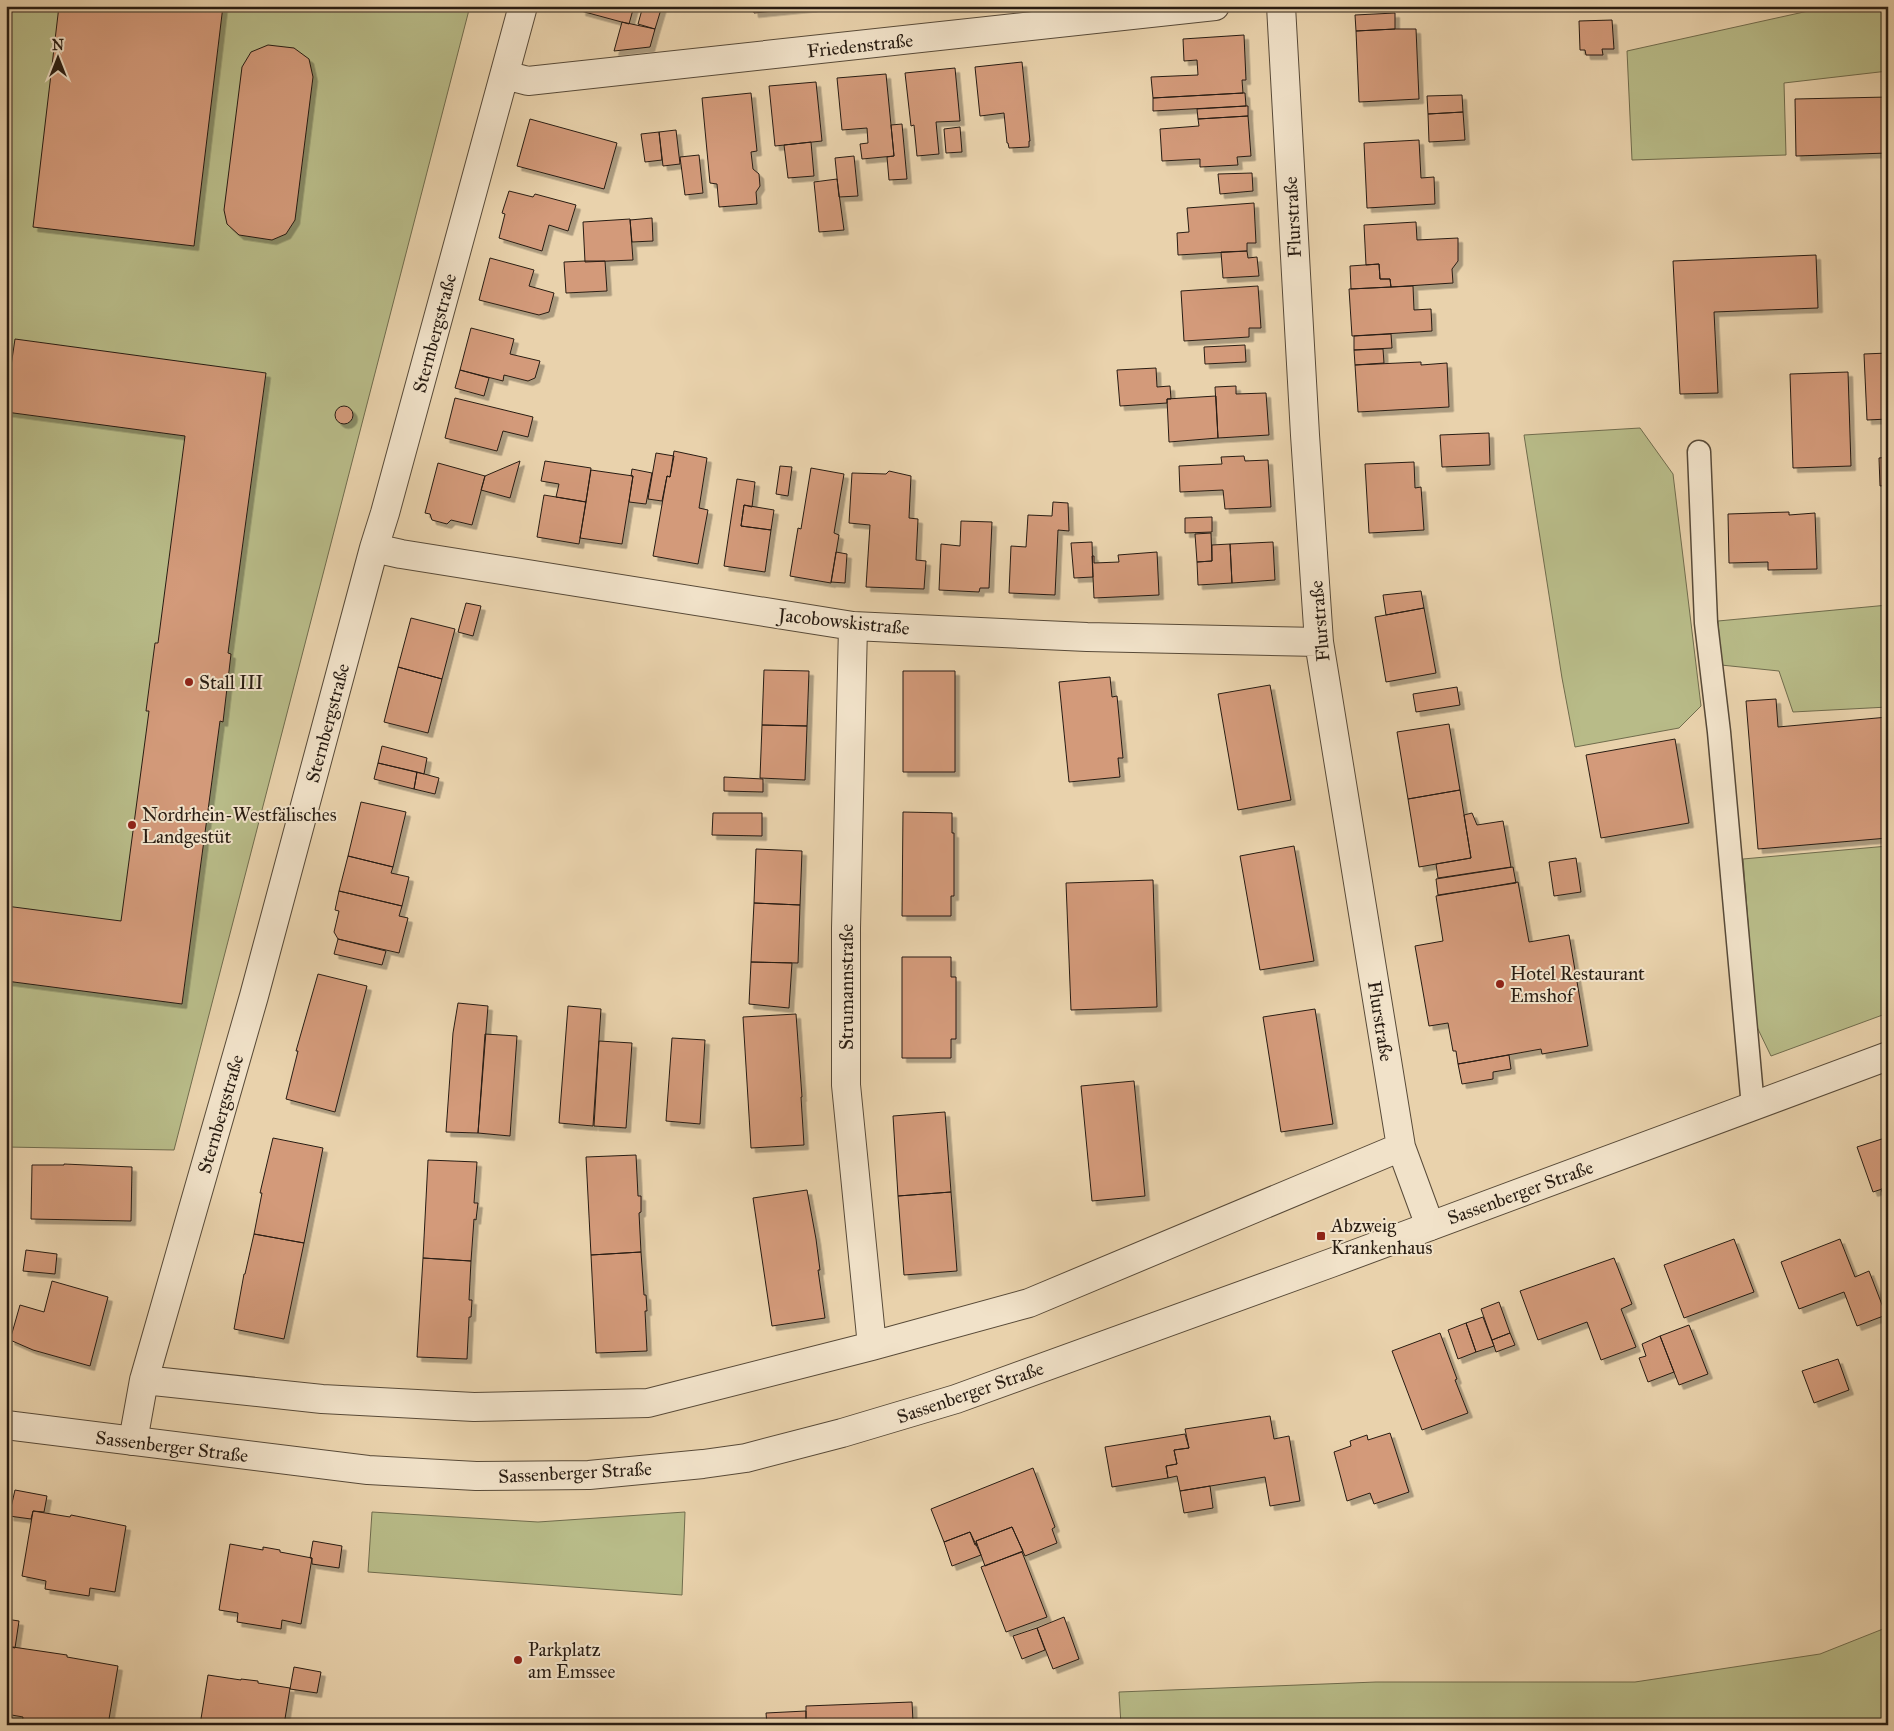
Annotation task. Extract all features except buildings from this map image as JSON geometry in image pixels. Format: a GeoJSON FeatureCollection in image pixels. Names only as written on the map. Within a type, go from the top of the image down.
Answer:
{"type":"FeatureCollection","features":[{"type":"Feature","properties":{"kind":"street","name":"Sternbergstraße"},"geometry":{"type":"LineString","coordinates":[[132,1440],[144,1380],[254,996],[374,548],[506,75],[523,6]]}},
{"type":"Feature","properties":{"kind":"street","name":"Friedenstraße"},"geometry":{"type":"LineString","coordinates":[[506,75],[528,81],[1214,6]]}},
{"type":"Feature","properties":{"kind":"street","name":"Flurstraße"},"geometry":{"type":"LineString","coordinates":[[1281,6],[1304,425],[1320,642],[1401,1147],[1430,1226]]}},
{"type":"Feature","properties":{"kind":"street","name":"Jacobowskistraße"},"geometry":{"type":"LineString","coordinates":[[374,548],[401,554],[853,626],[1087,637],[1320,642]]}},
{"type":"Feature","properties":{"kind":"street","name":"Strumannstraße"},"geometry":{"type":"LineString","coordinates":[[853,626],[846,928],[846,1086],[872,1346]]}},
{"type":"Feature","properties":{"kind":"street","name":"Sassenberger Straße"},"geometry":{"type":"LineString","coordinates":[[6,1425],[368,1470],[476,1476],[589,1475],[746,1458],[842,1433],[956,1399],[1888,1056]]}},
{"type":"Feature","properties":{"kind":"street"},"geometry":{"type":"LineString","coordinates":[[144,1380],[322,1399],[474,1407],[648,1403],[872,1346],[1029,1303],[1401,1147]]}},
{"type":"Feature","properties":{"kind":"lane"},"geometry":{"type":"LineString","coordinates":[[1698,452],[1706,622],[1719,732],[1753,1107]]}},
{"type":"Feature","properties":{"kind":"green space","name":"Nordrhein-Westfälisches Landgestüt"},"geometry":{"type":"Polygon","coordinates":[[[6,6],[470,6],[174,1150],[6,1147],[6,6]]]}},
{"type":"Feature","properties":{"kind":"green space"},"geometry":{"type":"Polygon","coordinates":[[[1831,6],[1888,6],[1888,71],[1784,83],[1786,155],[1632,160],[1627,51],[1831,6]]]}},
{"type":"Feature","properties":{"kind":"green space"},"geometry":{"type":"Polygon","coordinates":[[[1640,428],[1673,474],[1701,706],[1679,728],[1575,747],[1562,678],[1524,435],[1640,428]]]}},
{"type":"Feature","properties":{"kind":"green space"},"geometry":{"type":"Polygon","coordinates":[[[1888,605],[1888,707],[1793,712],[1779,671],[1721,665],[1718,621],[1888,605]]]}},
{"type":"Feature","properties":{"kind":"green space"},"geometry":{"type":"Polygon","coordinates":[[[1888,846],[1888,1013],[1771,1056],[1756,1025],[1743,859],[1888,846]]]}},
{"type":"Feature","properties":{"kind":"green space"},"geometry":{"type":"Polygon","coordinates":[[[372,1512],[538,1522],[685,1512],[682,1595],[368,1572],[372,1512]]]}},
{"type":"Feature","properties":{"kind":"green space"},"geometry":{"type":"Polygon","coordinates":[[[1888,1627],[1888,1722],[1876,1725],[1121,1725],[1119,1692],[1376,1682],[1635,1682],[1820,1654],[1888,1627]]]}},
{"type":"Feature","properties":{"kind":"place","name":"Stall III"},"geometry":{"type":"Point","coordinates":[189,682]}},
{"type":"Feature","properties":{"kind":"place","name":"Nordrhein-Westfälisches Landgestüt"},"geometry":{"type":"Point","coordinates":[132,825]}},
{"type":"Feature","properties":{"kind":"place","name":"Hotel Restaurant Emshof"},"geometry":{"type":"Point","coordinates":[1500,984]}},
{"type":"Feature","properties":{"kind":"place","name":"Abzweig Krankenhaus"},"geometry":{"type":"Point","coordinates":[1321,1236]}},
{"type":"Feature","properties":{"kind":"place","name":"Parkplatz am Emssee"},"geometry":{"type":"Point","coordinates":[518,1660]}}]}
